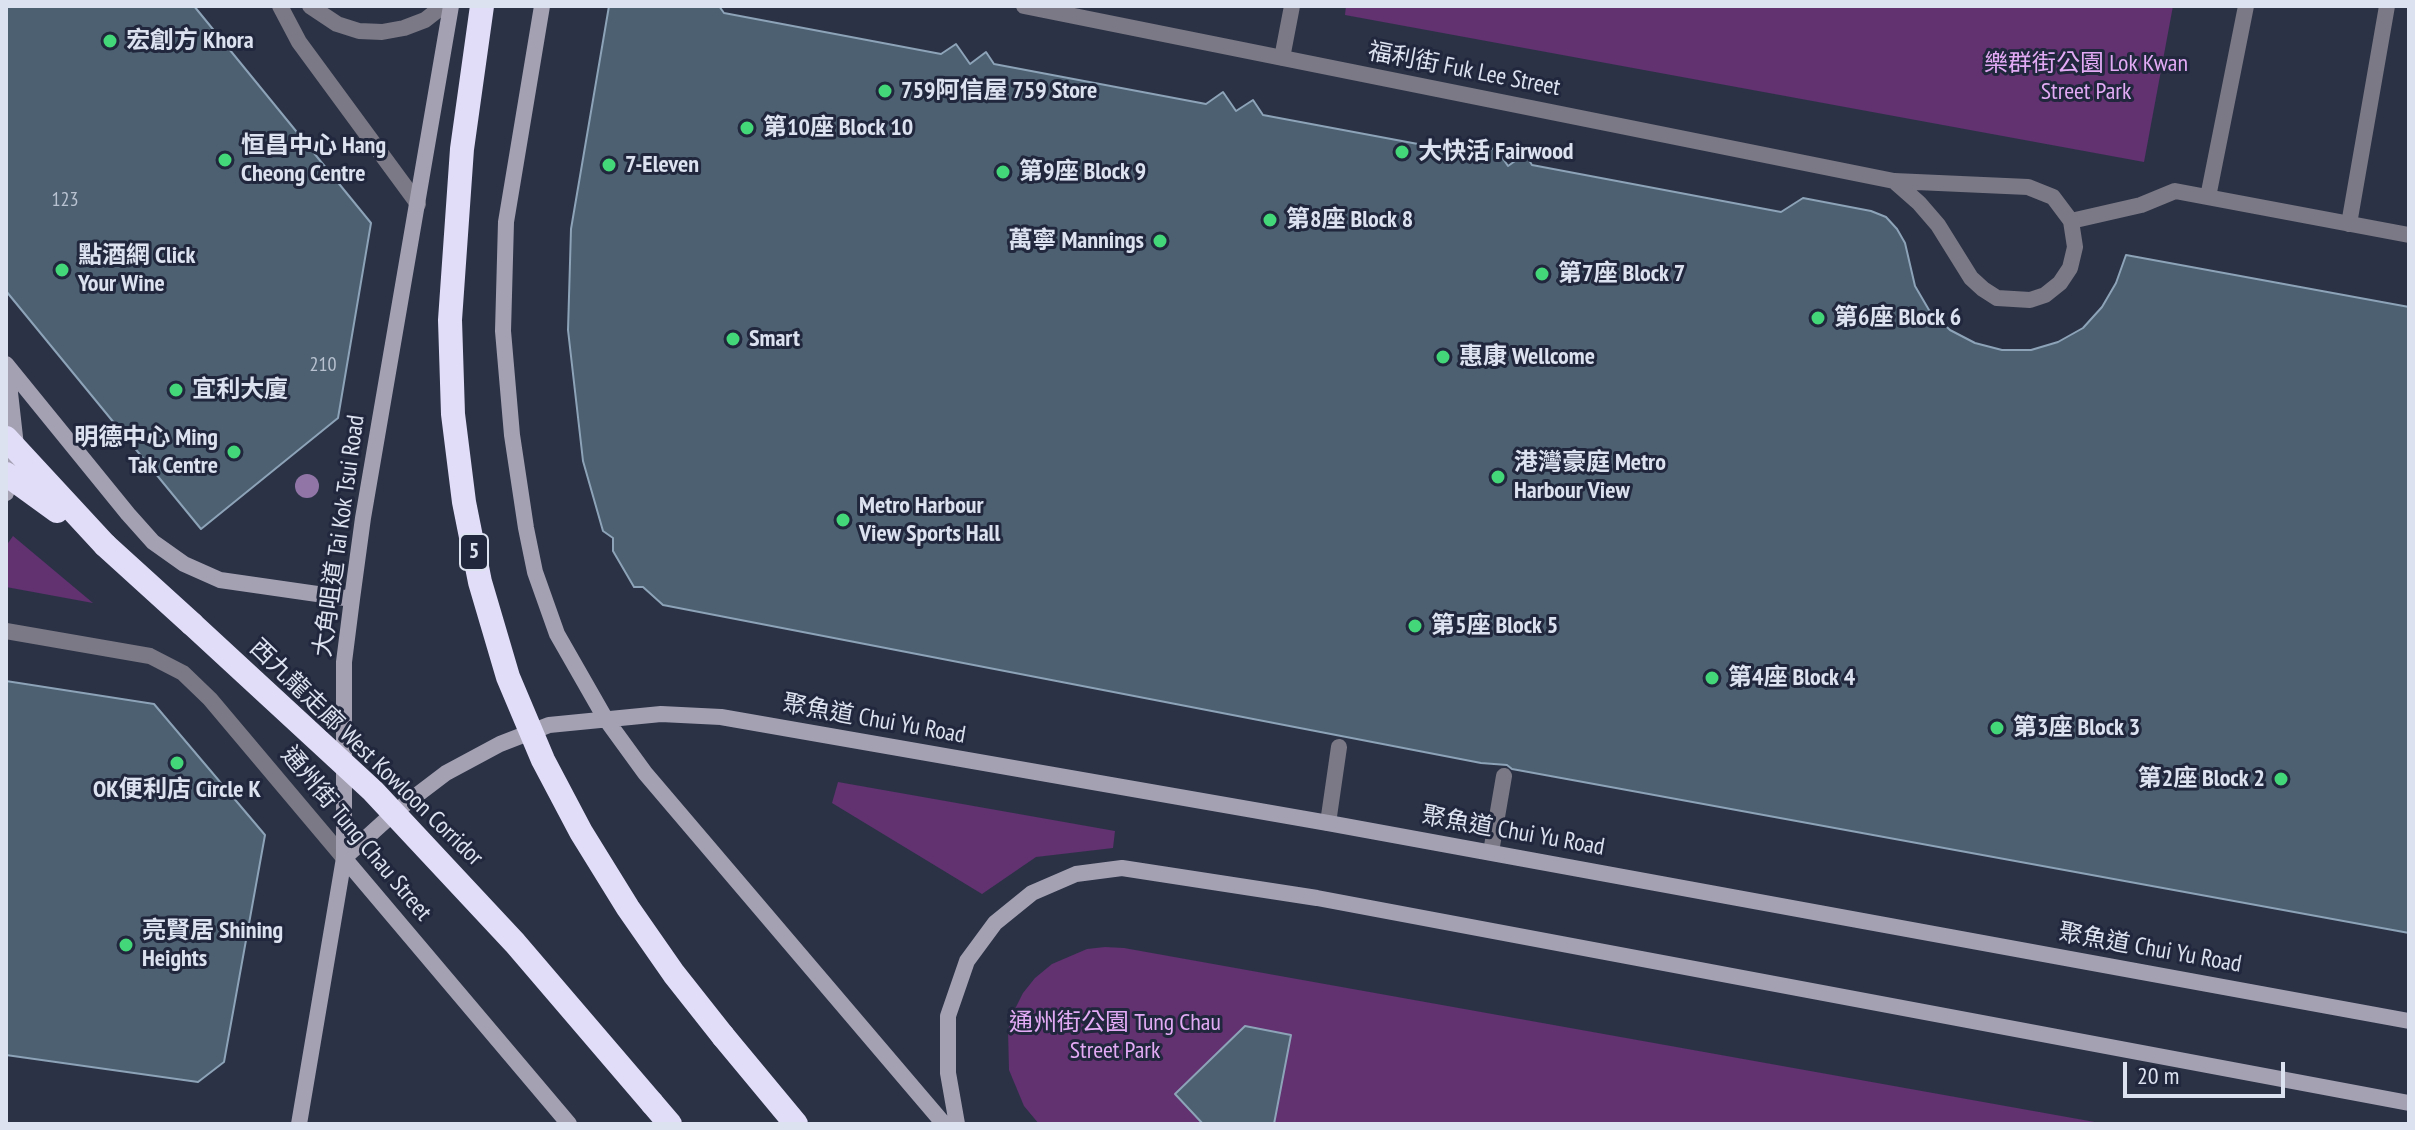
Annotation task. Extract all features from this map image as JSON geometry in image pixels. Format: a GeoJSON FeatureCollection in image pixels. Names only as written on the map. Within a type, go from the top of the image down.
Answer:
{"type":"FeatureCollection","features":[{"type":"Feature","properties":{"kind":"highway","name":"5"},"geometry":{"type":"LineString","coordinates":[[482,6],[462,149],[450,320],[453,414],[464,502],[480,582],[508,677],[543,760],[581,832],[636,919],[723,1036],[796,1124]]}},
{"type":"Feature","properties":{"kind":"highway","name":"西九龍走廊 West Kowloon Corridor"},"geometry":{"type":"LineString","coordinates":[[6,438],[105,545],[373,791],[515,943],[670,1124]]}},
{"type":"Feature","properties":{"kind":"highway"},"geometry":{"type":"LineString","coordinates":[[6,474],[105,545]]}},
{"type":"Feature","properties":{"kind":"main road","name":"大角咀道 Tai Kok Tsui Road"},"geometry":{"type":"LineString","coordinates":[[299,1124],[344,858],[344,662],[363,518],[451,6]]}},
{"type":"Feature","properties":{"kind":"main road"},"geometry":{"type":"LineString","coordinates":[[542,6],[506,222],[503,331],[512,435],[535,572],[557,634],[605,718],[645,773],[944,1124]]}},
{"type":"Feature","properties":{"kind":"main road"},"geometry":{"type":"LineString","coordinates":[[6,364],[128,514],[153,542],[184,564],[220,580],[352,599]]}},
{"type":"Feature","properties":{"kind":"main road"},"geometry":{"type":"LineString","coordinates":[[6,364],[16,446],[6,493]]}},
{"type":"Feature","properties":{"kind":"main road","name":"聚魚道 Chui Yu Road"},"geometry":{"type":"LineString","coordinates":[[344,858],[396,811],[446,773],[500,744],[549,725],[661,714],[721,717],[1491,852],[2409,1021]]}},
{"type":"Feature","properties":{"kind":"main road","name":"通州街 Tung Chau Street"},"geometry":{"type":"LineString","coordinates":[[344,858],[569,1124]]}},
{"type":"Feature","properties":{"kind":"main road"},"geometry":{"type":"LineString","coordinates":[[957,1124],[948,1073],[948,1016],[967,961],[995,923],[1032,893],[1076,874],[1122,868],[1333,901],[2409,1103]]}},
{"type":"Feature","properties":{"kind":"street"},"geometry":{"type":"LineString","coordinates":[[280,6],[299,42],[418,204]]}},
{"type":"Feature","properties":{"kind":"street"},"geometry":{"type":"LineString","coordinates":[[310,6],[337,24],[359,31],[382,32],[425,20],[443,6]]}},
{"type":"Feature","properties":{"kind":"street","name":"福利街 Fuk Lee Street"},"geometry":{"type":"LineString","coordinates":[[1024,6],[1894,181],[2028,187],[2053,197],[2071,221]]}},
{"type":"Feature","properties":{"kind":"street"},"geometry":{"type":"LineString","coordinates":[[1282,58],[1292,6]]}},
{"type":"Feature","properties":{"kind":"street"},"geometry":{"type":"LineString","coordinates":[[2208,197],[2246,6]]}},
{"type":"Feature","properties":{"kind":"street"},"geometry":{"type":"LineString","coordinates":[[2349,224],[2387,6]]}},
{"type":"Feature","properties":{"kind":"street"},"geometry":{"type":"LineString","coordinates":[[1894,181],[1938,225],[1971,278],[1997,298],[2030,300],[2045,295],[2060,283],[2074,257],[2071,221],[2141,205],[2175,191],[2409,235]]}},
{"type":"Feature","properties":{"kind":"street","name":"通州街 Tung Chau Street"},"geometry":{"type":"LineString","coordinates":[[6,631],[150,656],[183,673],[210,699],[344,858]]}},
{"type":"Feature","properties":{"kind":"street"},"geometry":{"type":"LineString","coordinates":[[1328,823],[1339,747]]}},
{"type":"Feature","properties":{"kind":"street"},"geometry":{"type":"LineString","coordinates":[[1491,852],[1504,776]]}},
{"type":"Feature","properties":{"kind":"green space","name":"樂群街公園 Lok Kwan Street Park"},"geometry":{"type":"Polygon","coordinates":[[[1346,6],[2173,6],[2144,162],[1345,15],[1346,6]]]}},
{"type":"Feature","properties":{"kind":"green space"},"geometry":{"type":"Polygon","coordinates":[[[13,536],[93,603],[6,587],[6,546],[13,536]]]}},
{"type":"Feature","properties":{"kind":"green space"},"geometry":{"type":"Polygon","coordinates":[[[838,782],[1115,831],[1113,848],[1036,857],[982,894],[832,803],[838,782]]]}},
{"type":"Feature","properties":{"kind":"green space","name":"通州街公園 Tung Chau Street Park"},"geometry":{"type":"Polygon","coordinates":[[[1105,947],[2106,1124],[1039,1124],[1024,1106],[1009,1070],[1008,1030],[1014,1011],[1035,978],[1052,964],[1087,949],[1105,947]]]}},
{"type":"Feature","properties":{"kind":"building"},"geometry":{"type":"Polygon","coordinates":[[[6,6],[194,6],[371,223],[338,418],[201,529],[6,291],[6,6]]]}},
{"type":"Feature","properties":{"kind":"building","name":"港灣豪庭 Metro Harbour View"},"geometry":{"type":"Polygon","coordinates":[[[609,6],[719,6],[724,13],[941,54],[956,44],[970,64],[986,52],[994,64],[1206,104],[1223,92],[1236,111],[1253,100],[1263,115],[1482,156],[1495,147],[1508,166],[1525,154],[1532,165],[1781,212],[1803,198],[1871,211],[1886,217],[1897,229],[1905,243],[1915,286],[1929,310],[1950,330],[1975,343],[2002,350],[2031,350],[2058,342],[2083,328],[2102,307],[2116,283],[2126,255],[2409,307],[2409,933],[1512,769],[1507,765],[1481,763],[663,605],[643,587],[634,587],[613,551],[613,538],[603,531],[583,461],[568,330],[571,229],[609,6]]]}},
{"type":"Feature","properties":{"kind":"building","name":"亮賢居 Shining Heights"},"geometry":{"type":"Polygon","coordinates":[[[6,681],[154,704],[265,835],[224,1062],[198,1082],[6,1055],[6,681]]]}},
{"type":"Feature","properties":{"kind":"building"},"geometry":{"type":"Polygon","coordinates":[[[1245,1026],[1291,1035],[1274,1124],[1203,1124],[1175,1094],[1245,1026]]]}},
{"type":"Feature","properties":{"kind":"place","name":"宏創方 Khora"},"geometry":{"type":"Point","coordinates":[110,41]}},
{"type":"Feature","properties":{"kind":"place","name":"759阿信屋 759 Store"},"geometry":{"type":"Point","coordinates":[885,91]}},
{"type":"Feature","properties":{"kind":"place","name":"第10座 Block 10"},"geometry":{"type":"Point","coordinates":[747,128]}},
{"type":"Feature","properties":{"kind":"place","name":"大快活 Fairwood"},"geometry":{"type":"Point","coordinates":[1402,152]}},
{"type":"Feature","properties":{"kind":"place","name":"恒昌中心 Hang Cheong Centre"},"geometry":{"type":"Point","coordinates":[225,160]}},
{"type":"Feature","properties":{"kind":"place","name":"7-Eleven"},"geometry":{"type":"Point","coordinates":[609,165]}},
{"type":"Feature","properties":{"kind":"place","name":"第9座 Block 9"},"geometry":{"type":"Point","coordinates":[1003,172]}},
{"type":"Feature","properties":{"kind":"place","name":"第8座 Block 8"},"geometry":{"type":"Point","coordinates":[1270,220]}},
{"type":"Feature","properties":{"kind":"place","name":"萬寧 Mannings"},"geometry":{"type":"Point","coordinates":[1160,241]}},
{"type":"Feature","properties":{"kind":"place","name":"點酒網 Click Your Wine"},"geometry":{"type":"Point","coordinates":[62,270]}},
{"type":"Feature","properties":{"kind":"place","name":"第7座 Block 7"},"geometry":{"type":"Point","coordinates":[1542,274]}},
{"type":"Feature","properties":{"kind":"place","name":"第6座 Block 6"},"geometry":{"type":"Point","coordinates":[1818,318]}},
{"type":"Feature","properties":{"kind":"place","name":"Smart"},"geometry":{"type":"Point","coordinates":[733,339]}},
{"type":"Feature","properties":{"kind":"place","name":"惠康 Wellcome"},"geometry":{"type":"Point","coordinates":[1443,357]}},
{"type":"Feature","properties":{"kind":"place","name":"宜利大廈"},"geometry":{"type":"Point","coordinates":[176,390]}},
{"type":"Feature","properties":{"kind":"place","name":"明德中心 Ming Tak Centre"},"geometry":{"type":"Point","coordinates":[234,452]}},
{"type":"Feature","properties":{"kind":"place","name":"港灣豪庭 Metro Harbour View"},"geometry":{"type":"Point","coordinates":[1498,477]}},
{"type":"Feature","properties":{"kind":"place","name":"Metro Harbour View Sports Hall"},"geometry":{"type":"Point","coordinates":[843,520]}},
{"type":"Feature","properties":{"kind":"place","name":"第5座 Block 5"},"geometry":{"type":"Point","coordinates":[1415,626]}},
{"type":"Feature","properties":{"kind":"place","name":"第4座 Block 4"},"geometry":{"type":"Point","coordinates":[1712,678]}},
{"type":"Feature","properties":{"kind":"place","name":"第3座 Block 3"},"geometry":{"type":"Point","coordinates":[1997,728]}},
{"type":"Feature","properties":{"kind":"place","name":"OK便利店 Circle K"},"geometry":{"type":"Point","coordinates":[177,763]}},
{"type":"Feature","properties":{"kind":"place","name":"第2座 Block 2"},"geometry":{"type":"Point","coordinates":[2281,779]}},
{"type":"Feature","properties":{"kind":"place","name":"亮賢居 Shining Heights"},"geometry":{"type":"Point","coordinates":[126,945]}}]}
